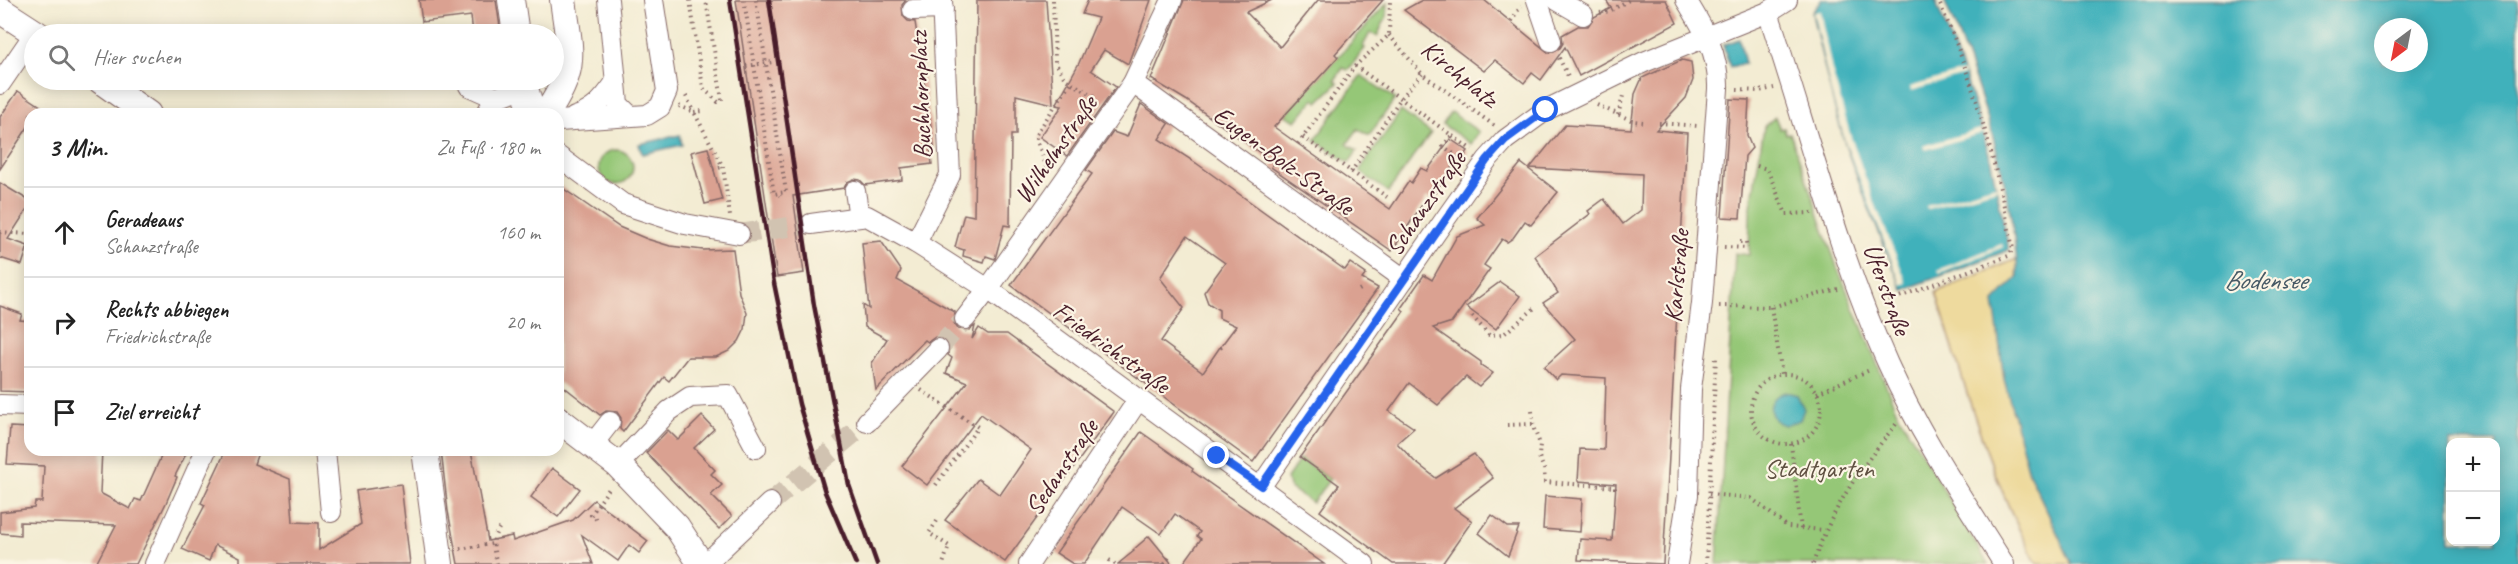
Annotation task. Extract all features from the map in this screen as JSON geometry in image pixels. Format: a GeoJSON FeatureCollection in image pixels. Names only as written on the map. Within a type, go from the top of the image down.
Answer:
{"type":"FeatureCollection","features":[{"type":"Feature","properties":{"kind":"main road"},"geometry":{"type":"LineString","coordinates":[[511,0],[515,24]]}},
{"type":"Feature","properties":{"kind":"main road"},"geometry":{"type":"LineString","coordinates":[[562,0],[571,60],[564,83]]}},
{"type":"Feature","properties":{"kind":"main road"},"geometry":{"type":"LineString","coordinates":[[0,10],[24,26]]}},
{"type":"Feature","properties":{"kind":"main road"},"geometry":{"type":"LineString","coordinates":[[114,90],[140,108]]}},
{"type":"Feature","properties":{"kind":"main road"},"geometry":{"type":"LineString","coordinates":[[526,90],[530,108]]}},
{"type":"Feature","properties":{"kind":"main road"},"geometry":{"type":"LineString","coordinates":[[557,108],[562,90]]}},
{"type":"Feature","properties":{"kind":"main road"},"geometry":{"type":"LineString","coordinates":[[564,425],[676,527],[704,562]]}},
{"type":"Feature","properties":{"kind":"main road"},"geometry":{"type":"LineString","coordinates":[[426,456],[440,558]]}},
{"type":"Feature","properties":{"kind":"street"},"geometry":{"type":"LineString","coordinates":[[608,0],[618,104],[630,116]]}},
{"type":"Feature","properties":{"kind":"street"},"geometry":{"type":"LineString","coordinates":[[564,119],[647,115],[660,107],[667,91],[653,0]]}},
{"type":"Feature","properties":{"kind":"street","name":"Wilhelmstraße"},"geometry":{"type":"LineString","coordinates":[[965,319],[1133,83],[1172,0]]}},
{"type":"Feature","properties":{"kind":"street"},"geometry":{"type":"LineString","coordinates":[[1557,0],[1583,15]]}},
{"type":"Feature","properties":{"kind":"street","name":"Karlstraße"},"geometry":{"type":"LineString","coordinates":[[1677,564],[1688,495],[1691,390],[1702,303],[1718,77],[1716,59],[1707,35],[1686,0]]}},
{"type":"Feature","properties":{"kind":"street","name":"Schanzstraße"},"geometry":{"type":"LineString","coordinates":[[1261,486],[1483,166],[1510,137],[1546,110],[1707,35],[1768,12],[1787,0]]}},
{"type":"Feature","properties":{"kind":"street","name":"Buchhornplatz"},"geometry":{"type":"LineString","coordinates":[[914,10],[943,4],[950,175],[916,243]]}},
{"type":"Feature","properties":{"kind":"street"},"geometry":{"type":"LineString","coordinates":[[1528,4],[1554,49]]}},
{"type":"Feature","properties":{"kind":"street","name":"Uferstraße"},"geometry":{"type":"LineString","coordinates":[[1768,12],[1856,284],[1887,363],[1908,408],[2004,564]]}},
{"type":"Feature","properties":{"kind":"street"},"geometry":{"type":"LineString","coordinates":[[0,84],[24,51]]}},
{"type":"Feature","properties":{"kind":"street"},"geometry":{"type":"LineString","coordinates":[[564,117],[584,114],[603,102],[615,83]]}},
{"type":"Feature","properties":{"kind":"street","name":"Eugen-Bolz-Straße"},"geometry":{"type":"LineString","coordinates":[[1133,83],[1404,279]]}},
{"type":"Feature","properties":{"kind":"street"},"geometry":{"type":"LineString","coordinates":[[473,90],[491,106],[514,90]]}},
{"type":"Feature","properties":{"kind":"street"},"geometry":{"type":"LineString","coordinates":[[564,163],[623,204],[685,224],[736,234]]}},
{"type":"Feature","properties":{"kind":"street"},"geometry":{"type":"LineString","coordinates":[[855,191],[859,217]]}},
{"type":"Feature","properties":{"kind":"street","name":"Friedrichstraße"},"geometry":{"type":"LineString","coordinates":[[811,224],[867,216],[916,243],[988,289],[1138,400],[1261,486],[1364,564]]}},
{"type":"Feature","properties":{"kind":"street"},"geometry":{"type":"LineString","coordinates":[[867,422],[938,349]]}},
{"type":"Feature","properties":{"kind":"street"},"geometry":{"type":"LineString","coordinates":[[607,464],[669,411],[690,398],[728,395],[756,448]]}},
{"type":"Feature","properties":{"kind":"street"},"geometry":{"type":"LineString","coordinates":[[607,464],[666,396]]}},
{"type":"Feature","properties":{"kind":"street","name":"Sedanstraße"},"geometry":{"type":"LineString","coordinates":[[1029,564],[1138,400]]}},
{"type":"Feature","properties":{"kind":"street"},"geometry":{"type":"LineString","coordinates":[[0,405],[24,406]]}},
{"type":"Feature","properties":{"kind":"street"},"geometry":{"type":"LineString","coordinates":[[607,464],[610,422]]}},
{"type":"Feature","properties":{"kind":"street"},"geometry":{"type":"LineString","coordinates":[[155,564],[203,456]]}},
{"type":"Feature","properties":{"kind":"street"},"geometry":{"type":"LineString","coordinates":[[326,456],[331,512]]}},
{"type":"Feature","properties":{"kind":"street"},"geometry":{"type":"LineString","coordinates":[[704,562],[770,503]]}},
{"type":"Feature","properties":{"kind":"path"},"geometry":{"type":"LineString","coordinates":[[690,0],[703,88],[718,102],[722,100],[706,0]]}},
{"type":"Feature","properties":{"kind":"path"},"geometry":{"type":"LineString","coordinates":[[744,0],[774,194],[780,194],[786,192],[756,0]]}},
{"type":"Feature","properties":{"kind":"path"},"geometry":{"type":"LineString","coordinates":[[1053,0],[1055,62],[1065,79],[1096,98]]}},
{"type":"Feature","properties":{"kind":"path"},"geometry":{"type":"LineString","coordinates":[[1298,144],[1355,66],[1389,35],[1390,3],[1395,0]]}},
{"type":"Feature","properties":{"kind":"path"},"geometry":{"type":"LineString","coordinates":[[1583,15],[1610,11],[1629,0]]}},
{"type":"Feature","properties":{"kind":"path"},"geometry":{"type":"LineString","coordinates":[[1866,310],[2008,256],[2013,249],[2001,186],[1985,130],[1955,41],[1938,0]]}},
{"type":"Feature","properties":{"kind":"path"},"geometry":{"type":"LineString","coordinates":[[1511,21],[1528,4]]}},
{"type":"Feature","properties":{"kind":"path","name":"Kirchplatz"},"geometry":{"type":"LineString","coordinates":[[1389,35],[1422,74],[1510,137]]}},
{"type":"Feature","properties":{"kind":"path"},"geometry":{"type":"LineString","coordinates":[[1554,49],[1578,96]]}},
{"type":"Feature","properties":{"kind":"path"},"geometry":{"type":"LineString","coordinates":[[746,66],[773,62]]}},
{"type":"Feature","properties":{"kind":"path"},"geometry":{"type":"LineString","coordinates":[[1355,66],[1451,136],[1483,166]]}},
{"type":"Feature","properties":{"kind":"path"},"geometry":{"type":"LineString","coordinates":[[1351,172],[1401,98],[1422,74]]}},
{"type":"Feature","properties":{"kind":"path"},"geometry":{"type":"LineString","coordinates":[[1054,197],[1049,174],[1035,136],[1071,82]]}},
{"type":"Feature","properties":{"kind":"path"},"geometry":{"type":"LineString","coordinates":[[1759,91],[1776,88]]}},
{"type":"Feature","properties":{"kind":"path"},"geometry":{"type":"LineString","coordinates":[[660,107],[677,105],[694,112],[703,111]]}},
{"type":"Feature","properties":{"kind":"path"},"geometry":{"type":"LineString","coordinates":[[1598,105],[1633,122],[1643,122]]}},
{"type":"Feature","properties":{"kind":"path"},"geometry":{"type":"LineString","coordinates":[[694,112],[723,167],[736,234]]}},
{"type":"Feature","properties":{"kind":"path"},"geometry":{"type":"LineString","coordinates":[[1659,123],[1714,127]]}},
{"type":"Feature","properties":{"kind":"path"},"geometry":{"type":"LineString","coordinates":[[1451,136],[1443,146],[1483,166]]}},
{"type":"Feature","properties":{"kind":"path"},"geometry":{"type":"LineString","coordinates":[[1303,137],[1387,197]]}},
{"type":"Feature","properties":{"kind":"path"},"geometry":{"type":"LineString","coordinates":[[1757,166],[1767,169],[1786,214],[1832,212]]}},
{"type":"Feature","properties":{"kind":"path"},"geometry":{"type":"LineString","coordinates":[[713,169],[723,167]]}},
{"type":"Feature","properties":{"kind":"path"},"geometry":{"type":"LineString","coordinates":[[0,232],[24,234]]}},
{"type":"Feature","properties":{"kind":"path"},"geometry":{"type":"LineString","coordinates":[[1734,248],[1747,248],[1746,242],[1740,242]]}},
{"type":"Feature","properties":{"kind":"path"},"geometry":{"type":"LineString","coordinates":[[1732,307],[1771,307],[1856,284]]}},
{"type":"Feature","properties":{"kind":"path"},"geometry":{"type":"LineString","coordinates":[[1359,290],[1364,287]]}},
{"type":"Feature","properties":{"kind":"path"},"geometry":{"type":"LineString","coordinates":[[1472,316],[1489,335],[1504,334],[1537,306]]}},
{"type":"Feature","properties":{"kind":"path"},"geometry":{"type":"LineString","coordinates":[[1771,307],[1782,374]]}},
{"type":"Feature","properties":{"kind":"path"},"geometry":{"type":"LineString","coordinates":[[1706,564],[1717,350]]}},
{"type":"Feature","properties":{"kind":"path"},"geometry":{"type":"LineString","coordinates":[[1817,393],[1887,363]]}},
{"type":"Feature","properties":{"kind":"path"},"geometry":{"type":"LineString","coordinates":[[1782,374],[1795,375],[1807,380],[1817,393],[1822,412],[1819,422],[1807,438],[1791,444],[1780,444],[1768,440],[1758,431],[1752,420],[1751,407],[1754,395],[1761,384],[1771,377],[1782,374]]}},
{"type":"Feature","properties":{"kind":"path"},"geometry":{"type":"LineString","coordinates":[[925,394],[978,428],[935,486]]}},
{"type":"Feature","properties":{"kind":"path"},"geometry":{"type":"LineString","coordinates":[[1813,564],[1824,530],[1855,476],[1908,408]]}},
{"type":"Feature","properties":{"kind":"path"},"geometry":{"type":"LineString","coordinates":[[1532,411],[1540,444],[1539,457],[1544,469],[1545,482],[1615,487],[1615,491]]}},
{"type":"Feature","properties":{"kind":"path"},"geometry":{"type":"LineString","coordinates":[[1507,425],[1534,424]]}},
{"type":"Feature","properties":{"kind":"path"},"geometry":{"type":"LineString","coordinates":[[1791,444],[1801,529]]}},
{"type":"Feature","properties":{"kind":"path"},"geometry":{"type":"LineString","coordinates":[[596,519],[591,515],[607,464]]}},
{"type":"Feature","properties":{"kind":"path"},"geometry":{"type":"LineString","coordinates":[[1709,494],[1751,498],[1788,527],[1824,530]]}},
{"type":"Feature","properties":{"kind":"path"},"geometry":{"type":"LineString","coordinates":[[937,521],[928,533],[949,546],[943,564]]}},
{"type":"Feature","properties":{"kind":"path"},"geometry":{"type":"LineString","coordinates":[[497,564],[492,544],[494,533],[502,525]]}},
{"type":"Feature","properties":{"kind":"path"},"geometry":{"type":"LineString","coordinates":[[440,558],[492,544]]}},
{"type":"Feature","properties":{"kind":"path"},"geometry":{"type":"LineString","coordinates":[[1165,564],[1170,555]]}},
{"type":"Feature","properties":{"kind":"path"},"geometry":{"type":"LineString","coordinates":[[1109,560],[1115,564]]}},
{"type":"Feature","properties":{"kind":"green space"},"geometry":{"type":"Polygon","coordinates":[[[1388,2],[1387,16],[1377,36],[1370,33],[1363,46],[1365,48],[1348,70],[1343,68],[1335,80],[1338,83],[1318,102],[1314,99],[1296,121],[1285,115],[1388,2]]]}},
{"type":"Feature","properties":{"kind":"green space"},"geometry":{"type":"Polygon","coordinates":[[[1361,75],[1395,99],[1369,136],[1358,129],[1347,144],[1357,151],[1349,163],[1315,140],[1361,75]]]}},
{"type":"Feature","properties":{"kind":"green space"},"geometry":{"type":"Polygon","coordinates":[[[1401,111],[1431,133],[1388,192],[1359,171],[1401,111]]]}},
{"type":"Feature","properties":{"kind":"green space"},"geometry":{"type":"Polygon","coordinates":[[[1451,112],[1479,132],[1471,144],[1442,124],[1451,112]]]}},
{"type":"Feature","properties":{"kind":"green space","name":"Stadtgarten"},"geometry":{"type":"Polygon","coordinates":[[[1775,117],[1780,129],[1784,128],[1786,134],[1790,133],[1837,267],[1897,412],[1988,564],[1717,564],[1735,253],[1749,255],[1750,212],[1764,127],[1775,117]]]}},
{"type":"Feature","properties":{"kind":"green space"},"geometry":{"type":"Polygon","coordinates":[[[616,150],[628,155],[633,167],[628,179],[616,184],[604,179],[599,167],[604,155],[616,150]]]}},
{"type":"Feature","properties":{"kind":"green space"},"geometry":{"type":"Polygon","coordinates":[[[1300,459],[1330,479],[1312,503],[1289,487],[1287,478],[1300,459]]]}},
{"type":"Feature","properties":{"kind":"sand"},"geometry":{"type":"Polygon","coordinates":[[[2017,259],[2021,440],[2029,473],[2072,564],[2037,564],[2020,532],[1979,431],[1936,292],[2017,259]]]}},
{"type":"Feature","properties":{"kind":"water"},"geometry":{"type":"Polygon","coordinates":[[[1821,0],[1935,0],[1966,79],[1990,157],[2009,250],[1903,290],[1848,152],[1828,83],[1812,13],[1821,0]]]}},
{"type":"Feature","properties":{"kind":"water","name":"Bodensee"},"geometry":{"type":"Polygon","coordinates":[[[1944,0],[2518,0],[2518,564],[2072,564],[2029,473],[2004,379],[1994,302],[2018,277],[2015,241],[1993,136],[1944,0]]]}},
{"type":"Feature","properties":{"kind":"water"},"geometry":{"type":"Polygon","coordinates":[[[1739,39],[1745,63],[1730,67],[1723,45],[1739,39]]]}},
{"type":"Feature","properties":{"kind":"water"},"geometry":{"type":"Polygon","coordinates":[[[680,135],[682,145],[642,154],[639,144],[680,135]]]}},
{"type":"Feature","properties":{"kind":"water"},"geometry":{"type":"Polygon","coordinates":[[[1786,392],[1797,395],[1804,409],[1800,420],[1785,425],[1774,418],[1770,408],[1779,394],[1786,392]]]}},
{"type":"Feature","properties":{"kind":"pier"},"geometry":{"type":"Polygon","coordinates":[[[1820,11],[1832,70],[1851,137],[1907,283],[1901,285],[1845,142],[1830,89],[1813,12],[1820,11]]]}},
{"type":"Feature","properties":{"kind":"pier"},"geometry":{"type":"Polygon","coordinates":[[[1963,71],[1964,75],[1911,91],[1910,87],[1963,71]]]}},
{"type":"Feature","properties":{"kind":"pier"},"geometry":{"type":"Polygon","coordinates":[[[1981,129],[1982,133],[1925,150],[1923,146],[1981,129]]]}},
{"type":"Feature","properties":{"kind":"pier"},"geometry":{"type":"Polygon","coordinates":[[[1996,185],[1997,189],[1927,209],[1926,206],[1996,185]]]}},
{"type":"Feature","properties":{"kind":"pier"},"geometry":{"type":"Polygon","coordinates":[[[2002,244],[2003,247],[1940,273],[1938,270],[2002,244]]]}},
{"type":"Feature","properties":{"kind":"building"},"geometry":{"type":"Polygon","coordinates":[[[419,0],[496,0],[500,24],[472,24],[471,16],[422,22],[419,0]]]}},
{"type":"Feature","properties":{"kind":"building"},"geometry":{"type":"Polygon","coordinates":[[[736,0],[906,0],[902,5],[903,16],[908,21],[915,22],[934,147],[930,148],[932,164],[901,168],[902,180],[865,185],[860,180],[854,179],[847,182],[844,188],[793,196],[804,273],[777,277],[736,0]]]}},
{"type":"Feature","properties":{"kind":"building"},"geometry":{"type":"Polygon","coordinates":[[[977,0],[1046,0],[1053,104],[1016,95],[1016,135],[1011,135],[1010,226],[1004,225],[995,259],[986,256],[984,262],[963,256],[964,250],[955,247],[964,214],[974,216],[977,0]]]}},
{"type":"Feature","properties":{"kind":"building"},"geometry":{"type":"Polygon","coordinates":[[[1088,0],[1151,0],[1128,64],[1104,50],[1091,70],[1116,87],[1067,156],[1040,137],[1062,106],[1056,105],[1079,63],[1098,18],[1082,14],[1088,0]]]}},
{"type":"Feature","properties":{"kind":"building"},"geometry":{"type":"Polygon","coordinates":[[[1184,0],[1272,0],[1246,12],[1280,47],[1318,0],[1383,0],[1335,54],[1338,57],[1274,127],[1390,209],[1409,181],[1411,183],[1421,168],[1427,171],[1450,139],[1468,151],[1455,169],[1452,167],[1431,199],[1427,197],[1392,251],[1271,167],[1274,163],[1186,100],[1151,79],[1184,0]]]}},
{"type":"Feature","properties":{"kind":"building"},"geometry":{"type":"Polygon","coordinates":[[[1422,0],[1484,0],[1549,53],[1560,48],[1563,43],[1562,35],[1578,26],[1588,26],[1594,17],[1611,8],[1606,0],[1666,0],[1677,23],[1579,76],[1565,47],[1541,80],[1532,73],[1524,83],[1495,60],[1484,71],[1404,10],[1422,0]]]}},
{"type":"Feature","properties":{"kind":"building"},"geometry":{"type":"Polygon","coordinates":[[[1682,60],[1691,62],[1693,80],[1686,98],[1656,130],[1687,133],[1663,564],[1578,560],[1580,539],[1612,541],[1616,484],[1578,481],[1580,449],[1604,450],[1606,378],[1561,375],[1556,380],[1544,367],[1575,339],[1543,303],[1558,293],[1535,256],[1590,214],[1588,211],[1604,199],[1623,224],[1641,210],[1642,174],[1530,168],[1565,125],[1631,129],[1635,94],[1642,78],[1682,60]]]}},
{"type":"Feature","properties":{"kind":"building"},"geometry":{"type":"Polygon","coordinates":[[[18,91],[42,107],[24,108],[24,133],[0,169],[0,117],[18,91]]]}},
{"type":"Feature","properties":{"kind":"building"},"geometry":{"type":"Polygon","coordinates":[[[1730,99],[1749,100],[1747,136],[1752,148],[1745,156],[1740,218],[1722,217],[1730,99]]]}},
{"type":"Feature","properties":{"kind":"building"},"geometry":{"type":"Polygon","coordinates":[[[1141,104],[1169,124],[1159,139],[1345,270],[1350,263],[1366,274],[1362,279],[1378,288],[1253,462],[1011,285],[1092,174],[1086,170],[1113,132],[1127,137],[1141,104]],[[1187,236],[1160,278],[1184,308],[1161,341],[1203,372],[1220,347],[1222,349],[1221,346],[1236,326],[1219,318],[1219,310],[1208,303],[1204,292],[1225,263],[1187,236]]]}},
{"type":"Feature","properties":{"kind":"building"},"geometry":{"type":"Polygon","coordinates":[[[708,148],[722,200],[705,204],[691,152],[708,148]]]}},
{"type":"Feature","properties":{"kind":"building"},"geometry":{"type":"Polygon","coordinates":[[[1521,163],[1558,192],[1531,225],[1525,221],[1513,238],[1507,242],[1502,239],[1484,265],[1490,269],[1452,322],[1433,328],[1493,373],[1479,387],[1466,377],[1438,405],[1409,383],[1389,411],[1414,428],[1397,443],[1414,461],[1436,478],[1474,454],[1493,478],[1454,508],[1472,521],[1442,564],[1393,564],[1320,511],[1339,485],[1300,457],[1404,311],[1401,308],[1424,275],[1432,280],[1457,236],[1485,225],[1477,218],[1521,163]]]}},
{"type":"Feature","properties":{"kind":"building"},"geometry":{"type":"Polygon","coordinates":[[[0,183],[24,197],[24,214],[8,239],[24,245],[24,259],[22,265],[0,258],[0,183]]]}},
{"type":"Feature","properties":{"kind":"building"},"geometry":{"type":"Polygon","coordinates":[[[564,189],[619,227],[647,239],[670,246],[703,250],[733,249],[739,293],[747,313],[745,329],[739,341],[729,351],[716,357],[688,357],[669,381],[664,377],[623,432],[620,429],[621,418],[617,412],[606,411],[600,415],[564,387],[564,189]]]}},
{"type":"Feature","properties":{"kind":"building"},"geometry":{"type":"Polygon","coordinates":[[[881,241],[901,270],[897,280],[955,312],[954,323],[958,329],[969,330],[975,326],[972,339],[979,328],[988,334],[1007,334],[1114,412],[1005,562],[945,520],[978,479],[1000,495],[1031,450],[981,414],[927,485],[902,466],[967,382],[946,373],[952,358],[948,355],[949,345],[946,340],[935,337],[928,342],[925,340],[876,390],[872,363],[887,339],[865,327],[863,305],[869,309],[862,243],[881,241]]]}},
{"type":"Feature","properties":{"kind":"building"},"geometry":{"type":"Polygon","coordinates":[[[1500,282],[1520,296],[1496,329],[1466,307],[1500,282]]]}},
{"type":"Feature","properties":{"kind":"building"},"geometry":{"type":"Polygon","coordinates":[[[0,306],[22,314],[20,320],[24,320],[24,392],[0,391],[0,306]]]}},
{"type":"Feature","properties":{"kind":"building"},"geometry":{"type":"Polygon","coordinates":[[[702,416],[714,429],[694,448],[715,470],[711,474],[722,485],[711,495],[732,516],[719,529],[646,453],[668,430],[678,440],[702,416]]]}},
{"type":"Feature","properties":{"kind":"building"},"geometry":{"type":"Polygon","coordinates":[[[10,427],[24,428],[24,456],[102,456],[100,493],[130,509],[135,499],[141,501],[161,456],[185,456],[166,503],[136,564],[96,564],[116,525],[20,522],[20,535],[0,533],[0,512],[34,508],[35,502],[42,502],[44,466],[7,464],[10,427]]]}},
{"type":"Feature","properties":{"kind":"building"},"geometry":{"type":"Polygon","coordinates":[[[1141,432],[1324,564],[1183,564],[1201,539],[1197,536],[1200,532],[1175,514],[1161,534],[1122,507],[1084,564],[1073,564],[1056,553],[1141,432]]]}},
{"type":"Feature","properties":{"kind":"building"},"geometry":{"type":"Polygon","coordinates":[[[223,456],[257,456],[254,464],[290,479],[293,522],[319,523],[319,550],[361,524],[356,491],[401,484],[410,564],[240,564],[240,557],[215,545],[209,561],[182,549],[205,505],[201,503],[223,456]]]}},
{"type":"Feature","properties":{"kind":"building"},"geometry":{"type":"Polygon","coordinates":[[[442,456],[472,456],[488,541],[512,536],[513,541],[573,520],[594,500],[648,541],[639,553],[629,545],[618,561],[582,535],[593,564],[458,564],[448,511],[442,456]]]}},
{"type":"Feature","properties":{"kind":"building"},"geometry":{"type":"Polygon","coordinates":[[[552,468],[580,489],[558,517],[531,497],[552,468]]]}},
{"type":"Feature","properties":{"kind":"building"},"geometry":{"type":"Polygon","coordinates":[[[1545,496],[1582,499],[1580,532],[1543,529],[1545,496]]]}},
{"type":"Feature","properties":{"kind":"building"},"geometry":{"type":"Polygon","coordinates":[[[1492,515],[1508,527],[1519,527],[1508,556],[1479,533],[1492,515]]]}},
{"type":"Feature","properties":{"kind":"building"},"geometry":{"type":"Polygon","coordinates":[[[1149,536],[1172,564],[1118,564],[1134,551],[1149,536]]]}},
{"type":"Feature","properties":{"kind":"tunnel"},"geometry":{"type":"LineString","coordinates":[[739,234],[811,224]]}},
{"type":"Feature","properties":{"kind":"tunnel"},"geometry":{"type":"LineString","coordinates":[[938,349],[965,319]]}},
{"type":"Feature","properties":{"kind":"tunnel"},"geometry":{"type":"LineString","coordinates":[[770,503],[867,422]]}},
{"type":"Feature","properties":{"kind":"railway"},"geometry":{"type":"LineString","coordinates":[[730,0],[774,283],[799,404],[825,492],[856,564]]}},
{"type":"Feature","properties":{"kind":"railway"},"geometry":{"type":"LineString","coordinates":[[769,0],[814,305],[849,485],[877,564]]}},
{"type":"Feature","properties":{"kind":"route"},"geometry":{"type":"LineString","coordinates":[[1217,456],[1261,486],[1487,160],[1505,140],[1546,110]]}}]}
